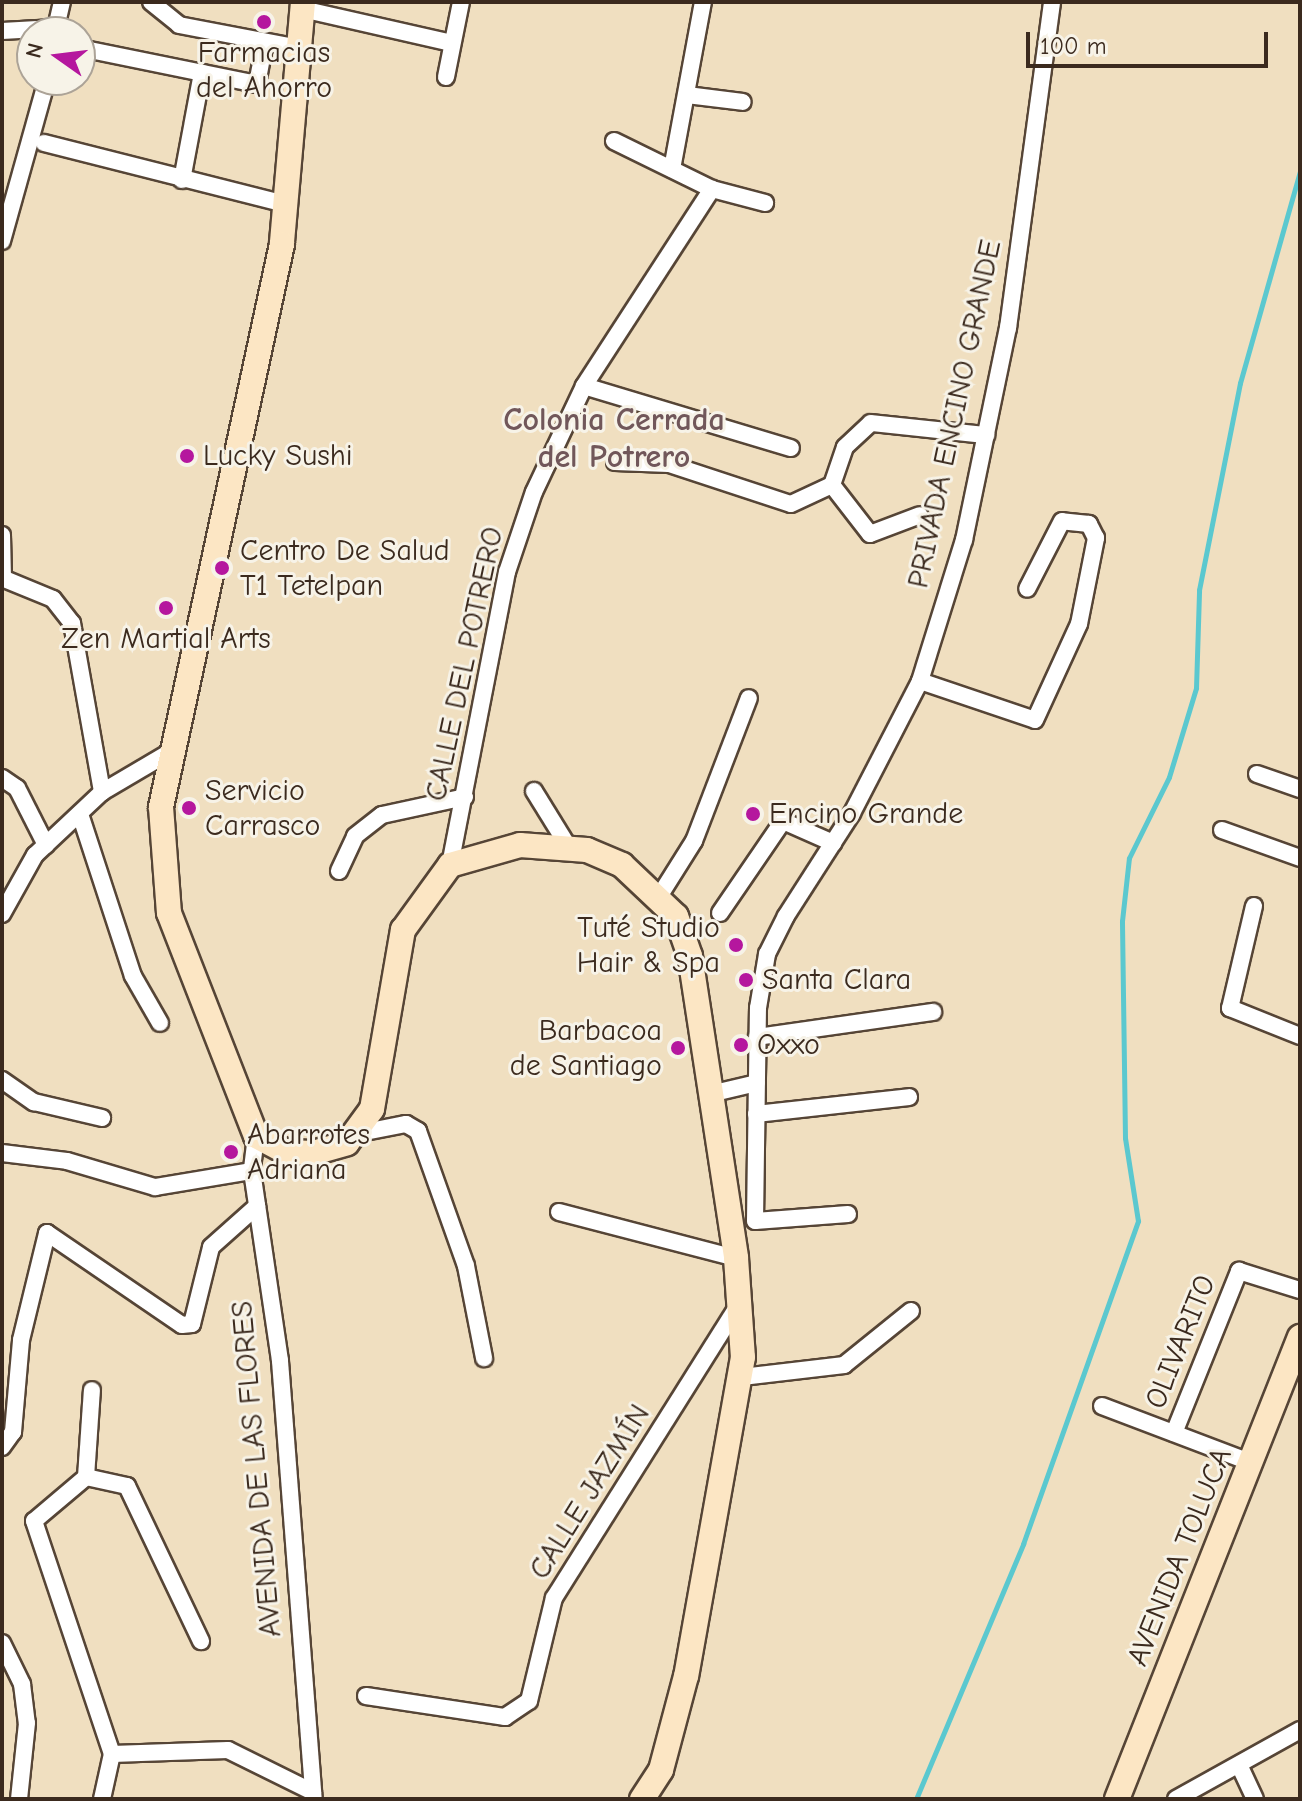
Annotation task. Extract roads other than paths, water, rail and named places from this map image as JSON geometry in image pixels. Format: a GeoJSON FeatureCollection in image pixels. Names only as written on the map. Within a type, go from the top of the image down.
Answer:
{"type":"FeatureCollection","features":[{"type":"Feature","properties":{"kind":"main road"},"geometry":{"type":"LineString","coordinates":[[303,6],[285,204],[161,807],[169,913],[256,1136],[286,1152],[313,1153],[360,1133],[372,1109],[403,930],[450,865],[520,845],[568,846],[622,865],[660,895],[690,956],[736,1258],[742,1377],[686,1676],[661,1770],[642,1799]]}},
{"type":"Feature","properties":{"kind":"main road","name":"AVENIDA TOLUCA"},"geometry":{"type":"LineString","coordinates":[[1117,1799],[1300,1337]]}},
{"type":"Feature","properties":{"kind":"street"},"geometry":{"type":"LineString","coordinates":[[151,2],[179,25],[300,48]]}},
{"type":"Feature","properties":{"kind":"street"},"geometry":{"type":"LineString","coordinates":[[446,77],[461,2]]}},
{"type":"Feature","properties":{"kind":"street"},"geometry":{"type":"LineString","coordinates":[[672,169],[703,2]]}},
{"type":"Feature","properties":{"kind":"street","name":"PRIVADA ENCINO GRANDE"},"geometry":{"type":"LineString","coordinates":[[848,1214],[757,1225],[757,1037],[767,954],[833,843],[920,681],[964,540],[1030,186],[1052,2]]}},
{"type":"Feature","properties":{"kind":"street"},"geometry":{"type":"LineString","coordinates":[[303,6],[452,43]]}},
{"type":"Feature","properties":{"kind":"street"},"geometry":{"type":"LineString","coordinates":[[96,51],[257,84],[265,42]]}},
{"type":"Feature","properties":{"kind":"street"},"geometry":{"type":"LineString","coordinates":[[182,180],[202,73]]}},
{"type":"Feature","properties":{"kind":"street"},"geometry":{"type":"LineString","coordinates":[[687,95],[743,102]]}},
{"type":"Feature","properties":{"kind":"street"},"geometry":{"type":"LineString","coordinates":[[2,241],[43,96]]}},
{"type":"Feature","properties":{"kind":"street"},"geometry":{"type":"LineString","coordinates":[[614,141],[712,189],[765,203]]}},
{"type":"Feature","properties":{"kind":"street"},"geometry":{"type":"LineString","coordinates":[[44,143],[285,204]]}},
{"type":"Feature","properties":{"kind":"street","name":"CALLE DEL POTRERO"},"geometry":{"type":"LineString","coordinates":[[450,865],[507,572],[534,492],[584,386],[712,189]]}},
{"type":"Feature","properties":{"kind":"street"},"geometry":{"type":"LineString","coordinates":[[584,386],[791,448]]}},
{"type":"Feature","properties":{"kind":"street"},"geometry":{"type":"LineString","coordinates":[[615,462],[669,464],[791,504],[832,485],[845,447],[871,423],[986,435]]}},
{"type":"Feature","properties":{"kind":"street"},"geometry":{"type":"LineString","coordinates":[[832,485],[870,534],[920,515]]}},
{"type":"Feature","properties":{"kind":"street"},"geometry":{"type":"LineString","coordinates":[[920,681],[1035,720],[1079,624],[1096,538],[1089,524],[1062,521],[1027,589]]}},
{"type":"Feature","properties":{"kind":"street"},"geometry":{"type":"LineString","coordinates":[[2,535],[3,578],[53,599],[72,623],[102,792]]}},
{"type":"Feature","properties":{"kind":"street"},"geometry":{"type":"LineString","coordinates":[[660,895],[694,841],[749,698]]}},
{"type":"Feature","properties":{"kind":"street"},"geometry":{"type":"LineString","coordinates":[[2,914],[46,845],[102,792],[170,752]]}},
{"type":"Feature","properties":{"kind":"street"},"geometry":{"type":"LineString","coordinates":[[1257,774],[1298,783]]}},
{"type":"Feature","properties":{"kind":"street"},"geometry":{"type":"LineString","coordinates":[[2,778],[17,788],[46,845]]}},
{"type":"Feature","properties":{"kind":"street"},"geometry":{"type":"LineString","coordinates":[[534,791],[568,846]]}},
{"type":"Feature","properties":{"kind":"street"},"geometry":{"type":"LineString","coordinates":[[339,871],[355,836],[382,815],[465,797]]}},
{"type":"Feature","properties":{"kind":"street"},"geometry":{"type":"LineString","coordinates":[[80,814],[133,976],[160,1023]]}},
{"type":"Feature","properties":{"kind":"street"},"geometry":{"type":"LineString","coordinates":[[720,913],[783,821],[833,843]]}},
{"type":"Feature","properties":{"kind":"street"},"geometry":{"type":"LineString","coordinates":[[1222,830],[1300,858]]}},
{"type":"Feature","properties":{"kind":"street"},"geometry":{"type":"LineString","coordinates":[[1254,906],[1230,1008],[1300,1036]]}},
{"type":"Feature","properties":{"kind":"street"},"geometry":{"type":"LineString","coordinates":[[757,1037],[933,1012]]}},
{"type":"Feature","properties":{"kind":"street"},"geometry":{"type":"LineString","coordinates":[[2,1080],[34,1102],[102,1118]]}},
{"type":"Feature","properties":{"kind":"street"},"geometry":{"type":"LineString","coordinates":[[710,1094],[757,1083]]}},
{"type":"Feature","properties":{"kind":"street"},"geometry":{"type":"LineString","coordinates":[[756,1114],[909,1097]]}},
{"type":"Feature","properties":{"kind":"street"},"geometry":{"type":"LineString","coordinates":[[360,1133],[406,1124],[418,1131],[431,1159],[473,1292],[484,1358]]}},
{"type":"Feature","properties":{"kind":"street","name":"AVENIDA DE LAS FLORES"},"geometry":{"type":"LineString","coordinates":[[256,1136],[252,1171],[280,1361],[314,1795]]}},
{"type":"Feature","properties":{"kind":"street"},"geometry":{"type":"LineString","coordinates":[[2,1153],[67,1161],[155,1187],[252,1171]]}},
{"type":"Feature","properties":{"kind":"street"},"geometry":{"type":"LineString","coordinates":[[2,1447],[13,1432],[21,1340],[47,1233],[182,1325],[192,1324],[211,1247],[257,1206]]}},
{"type":"Feature","properties":{"kind":"street"},"geometry":{"type":"LineString","coordinates":[[559,1212],[736,1258]]}},
{"type":"Feature","properties":{"kind":"street","name":"OLIVARITO"},"geometry":{"type":"LineString","coordinates":[[1174,1433],[1239,1271],[1300,1290]]}},
{"type":"Feature","properties":{"kind":"street","name":"CALLE JAZMÍN"},"geometry":{"type":"LineString","coordinates":[[366,1696],[505,1717],[529,1701],[554,1598],[740,1303]]}},
{"type":"Feature","properties":{"kind":"street"},"geometry":{"type":"LineString","coordinates":[[742,1377],[844,1365],[911,1311]]}},
{"type":"Feature","properties":{"kind":"street"},"geometry":{"type":"LineString","coordinates":[[92,1390],[86,1477],[34,1521],[112,1754],[102,1799]]}},
{"type":"Feature","properties":{"kind":"street"},"geometry":{"type":"LineString","coordinates":[[1102,1406],[1252,1463]]}},
{"type":"Feature","properties":{"kind":"street"},"geometry":{"type":"LineString","coordinates":[[86,1477],[127,1486],[201,1641]]}},
{"type":"Feature","properties":{"kind":"street"},"geometry":{"type":"LineString","coordinates":[[2,1643],[22,1684],[27,1723],[19,1799]]}},
{"type":"Feature","properties":{"kind":"street"},"geometry":{"type":"LineString","coordinates":[[1176,1799],[1241,1769],[1300,1730]]}},
{"type":"Feature","properties":{"kind":"street"},"geometry":{"type":"LineString","coordinates":[[112,1754],[228,1750],[314,1795]]}},
{"type":"Feature","properties":{"kind":"street"},"geometry":{"type":"LineString","coordinates":[[1241,1769],[1255,1799]]}},
{"type":"Feature","properties":{"kind":"waterway"},"geometry":{"type":"LineString","coordinates":[[916,1799],[1023,1544],[1138,1221],[1125,1138],[1122,921],[1129,858],[1169,777],[1196,688],[1199,590],[1240,383],[1300,171]]}},
{"type":"Feature","properties":{"kind":"place","name":"Farmacias del Ahorro"},"geometry":{"type":"Point","coordinates":[264,22]}},
{"type":"Feature","properties":{"kind":"place","name":"Lucky Sushi"},"geometry":{"type":"Point","coordinates":[187,456]}},
{"type":"Feature","properties":{"kind":"place","name":"Centro De Salud T1 Tetelpan"},"geometry":{"type":"Point","coordinates":[222,568]}},
{"type":"Feature","properties":{"kind":"place","name":"Zen Martial Arts"},"geometry":{"type":"Point","coordinates":[166,608]}},
{"type":"Feature","properties":{"kind":"place","name":"Servicio Carrasco"},"geometry":{"type":"Point","coordinates":[189,808]}},
{"type":"Feature","properties":{"kind":"place","name":"Encino Grande"},"geometry":{"type":"Point","coordinates":[753,814]}},
{"type":"Feature","properties":{"kind":"place","name":"Tuté Studio Hair & Spa"},"geometry":{"type":"Point","coordinates":[736,945]}},
{"type":"Feature","properties":{"kind":"place","name":"Santa Clara"},"geometry":{"type":"Point","coordinates":[746,980]}},
{"type":"Feature","properties":{"kind":"place","name":"Oxxo"},"geometry":{"type":"Point","coordinates":[741,1045]}},
{"type":"Feature","properties":{"kind":"place","name":"Barbacoa de Santiago"},"geometry":{"type":"Point","coordinates":[678,1048]}},
{"type":"Feature","properties":{"kind":"place","name":"Abarrotes Adriana"},"geometry":{"type":"Point","coordinates":[231,1152]}},
{"type":"Feature","properties":{"kind":"district","name":"Colonia Cerrada del Potrero"},"geometry":{"type":"Point","coordinates":[614,440]}}]}
